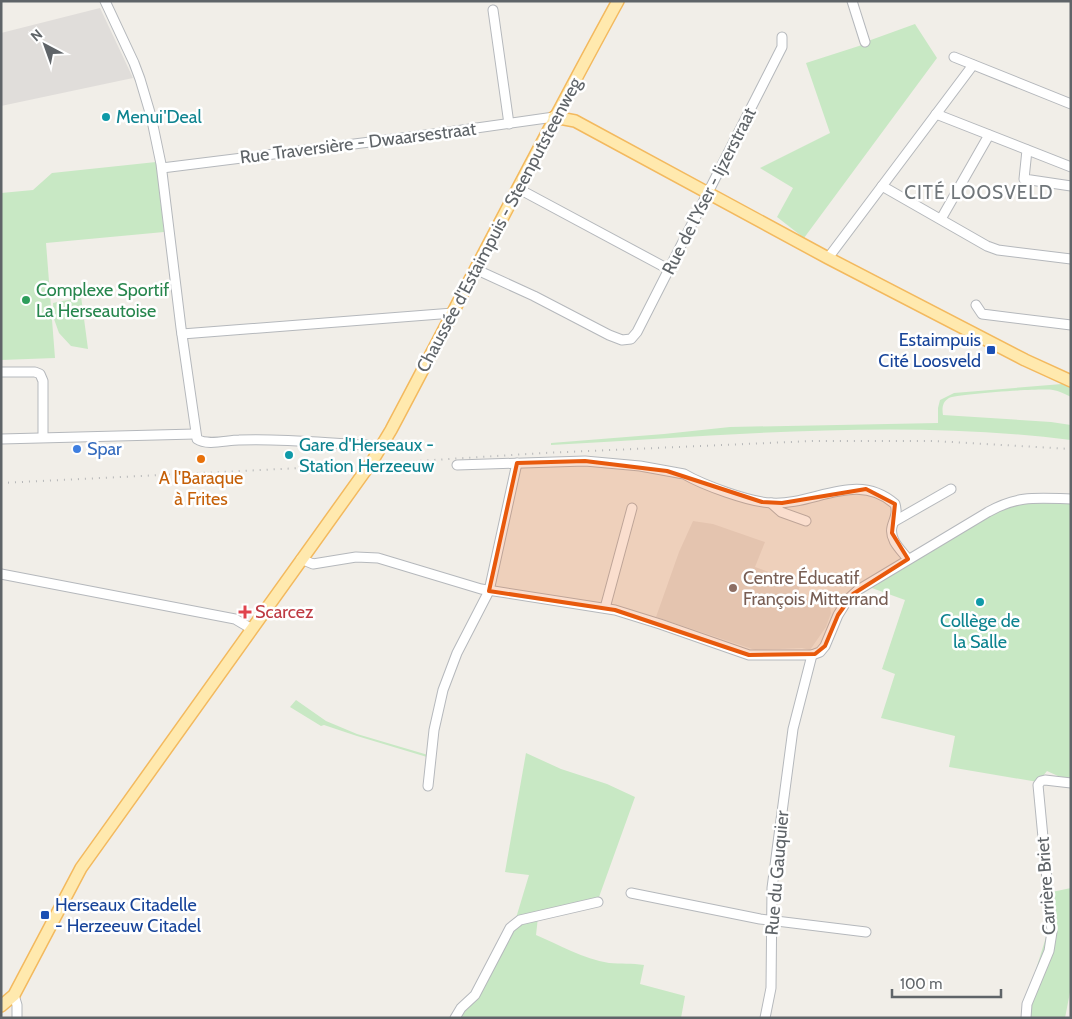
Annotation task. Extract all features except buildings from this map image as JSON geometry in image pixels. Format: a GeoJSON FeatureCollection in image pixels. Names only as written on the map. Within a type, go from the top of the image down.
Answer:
{"type":"FeatureCollection","features":[{"type":"Feature","properties":{"kind":"main road","name":"Chaussée d'Estaimpuis - Steenputsteenweg"},"geometry":{"type":"LineString","coordinates":[[8,1001],[81,868],[392,430],[519,188],[554,117],[618,1]]}},
{"type":"Feature","properties":{"kind":"main road"},"geometry":{"type":"LineString","coordinates":[[554,117],[575,121],[828,258],[1025,360],[1071,381]]}},
{"type":"Feature","properties":{"kind":"street"},"geometry":{"type":"LineString","coordinates":[[105,1],[137,71],[151,116],[162,168],[197,439],[205,442],[275,440],[366,445],[380,448]]}},
{"type":"Feature","properties":{"kind":"street"},"geometry":{"type":"LineString","coordinates":[[852,1],[865,42]]}},
{"type":"Feature","properties":{"kind":"street"},"geometry":{"type":"LineString","coordinates":[[494,10],[509,124]]}},
{"type":"Feature","properties":{"kind":"street","name":"Rue de l'Yser - Ijzerstraat"},"geometry":{"type":"LineString","coordinates":[[475,269],[534,296],[608,335],[628,340],[637,332],[670,270],[707,192],[782,47],[782,37]]}},
{"type":"Feature","properties":{"kind":"street"},"geometry":{"type":"LineString","coordinates":[[954,57],[1071,104]]}},
{"type":"Feature","properties":{"kind":"street"},"geometry":{"type":"LineString","coordinates":[[828,258],[973,65]]}},
{"type":"Feature","properties":{"kind":"street"},"geometry":{"type":"LineString","coordinates":[[936,114],[1071,167]]}},
{"type":"Feature","properties":{"kind":"street","name":"Rue Traversière - Dwaarsestraat"},"geometry":{"type":"LineString","coordinates":[[162,168],[554,117]]}},
{"type":"Feature","properties":{"kind":"street"},"geometry":{"type":"LineString","coordinates":[[941,220],[989,135]]}},
{"type":"Feature","properties":{"kind":"street"},"geometry":{"type":"LineString","coordinates":[[1027,150],[1024,179],[1071,186]]}},
{"type":"Feature","properties":{"kind":"street"},"geometry":{"type":"LineString","coordinates":[[882,186],[998,250],[1071,259]]}},
{"type":"Feature","properties":{"kind":"street"},"geometry":{"type":"LineString","coordinates":[[519,188],[670,270]]}},
{"type":"Feature","properties":{"kind":"street"},"geometry":{"type":"LineString","coordinates":[[976,305],[982,314],[1071,325]]}},
{"type":"Feature","properties":{"kind":"street"},"geometry":{"type":"LineString","coordinates":[[182,334],[453,313]]}},
{"type":"Feature","properties":{"kind":"street"},"geometry":{"type":"LineString","coordinates":[[1,372],[35,372],[40,374],[43,381],[43,437]]}},
{"type":"Feature","properties":{"kind":"street"},"geometry":{"type":"LineString","coordinates":[[1,439],[195,434]]}},
{"type":"Feature","properties":{"kind":"street"},"geometry":{"type":"LineString","coordinates":[[457,465],[585,461],[658,469],[684,474],[713,487],[771,503],[782,503],[837,491],[866,489],[896,504],[897,514],[892,533],[894,541],[908,559]]}},
{"type":"Feature","properties":{"kind":"street"},"geometry":{"type":"LineString","coordinates":[[428,786],[434,730],[446,677],[489,591],[518,463]]}},
{"type":"Feature","properties":{"kind":"street"},"geometry":{"type":"LineString","coordinates":[[895,521],[951,488]]}},
{"type":"Feature","properties":{"kind":"street"},"geometry":{"type":"LineString","coordinates":[[301,559],[314,564],[356,557],[378,558],[489,591],[605,608],[642,618],[749,655],[812,655],[820,652],[825,646],[838,615],[853,594],[908,559],[988,512],[1006,504],[1025,498],[1071,499]]}},
{"type":"Feature","properties":{"kind":"street"},"geometry":{"type":"LineString","coordinates":[[771,503],[781,512],[806,521]]}},
{"type":"Feature","properties":{"kind":"street"},"geometry":{"type":"LineString","coordinates":[[605,608],[632,508]]}},
{"type":"Feature","properties":{"kind":"street"},"geometry":{"type":"LineString","coordinates":[[1,574],[235,620],[252,629]]}},
{"type":"Feature","properties":{"kind":"street","name":"Rue du Gauquier"},"geometry":{"type":"LineString","coordinates":[[766,1018],[771,988],[772,888],[793,729],[812,655]]}},
{"type":"Feature","properties":{"kind":"street","name":"Carrière Briet"},"geometry":{"type":"LineString","coordinates":[[1026,1018],[1026,1004],[1049,951],[1052,932],[1038,785],[1041,781],[1045,780],[1071,783]]}},
{"type":"Feature","properties":{"kind":"street"},"geometry":{"type":"LineString","coordinates":[[631,893],[771,920],[866,932]]}},
{"type":"Feature","properties":{"kind":"street"},"geometry":{"type":"LineString","coordinates":[[455,1018],[464,1005],[475,995],[510,928],[515,922],[598,902]]}},
{"type":"Feature","properties":{"kind":"street"},"geometry":{"type":"LineString","coordinates":[[12,1018],[8,1001],[17,1001],[17,1018]]}},
{"type":"Feature","properties":{"kind":"highlighted area"},"geometry":{"type":"Polygon","coordinates":[[[585,461],[667,471],[762,502],[782,503],[866,489],[895,504],[892,533],[908,559],[853,594],[838,615],[825,646],[815,654],[749,655],[615,610],[489,591],[517,463],[585,461]]]}},
{"type":"Feature","properties":{"kind":"shaded area"},"geometry":{"type":"Polygon","coordinates":[[[100,8],[133,78],[1,106],[1,33],[100,8]]]}},
{"type":"Feature","properties":{"kind":"shaded area","name":"Centre Éducatif François Mitterrand"},"geometry":{"type":"Polygon","coordinates":[[[693,521],[713,524],[765,542],[755,567],[801,584],[797,593],[830,606],[831,613],[826,627],[810,650],[802,648],[755,650],[656,617],[679,552],[693,521]]]}},
{"type":"Feature","properties":{"kind":"green space"},"geometry":{"type":"Polygon","coordinates":[[[915,24],[937,58],[804,238],[777,217],[793,188],[760,168],[830,133],[806,63],[862,45],[868,41],[915,24]]]}},
{"type":"Feature","properties":{"kind":"green space","name":"Complexe Sportif La Herseautoise"},"geometry":{"type":"Polygon","coordinates":[[[156,162],[164,232],[46,243],[55,358],[1,360],[1,193],[33,190],[52,173],[156,162]]]}},
{"type":"Feature","properties":{"kind":"green space"},"geometry":{"type":"Polygon","coordinates":[[[81,296],[88,349],[71,346],[59,333],[54,319],[53,303],[81,296]]]}},
{"type":"Feature","properties":{"kind":"green space"},"geometry":{"type":"Polygon","coordinates":[[[1062,384],[1071,387],[1071,397],[1053,390],[955,396],[945,402],[943,415],[1071,425],[1071,440],[941,430],[876,430],[746,434],[551,445],[551,443],[730,427],[938,423],[940,400],[954,393],[1062,384]]]}},
{"type":"Feature","properties":{"kind":"green space"},"geometry":{"type":"Polygon","coordinates":[[[1021,503],[1071,504],[1071,779],[1047,771],[1038,782],[949,767],[955,736],[881,718],[895,674],[882,669],[905,600],[869,587],[997,512],[1021,503]]]}},
{"type":"Feature","properties":{"kind":"green space"},"geometry":{"type":"Polygon","coordinates":[[[296,700],[326,721],[357,734],[428,755],[427,757],[324,725],[321,726],[290,707],[296,700]]]}},
{"type":"Feature","properties":{"kind":"green space"},"geometry":{"type":"Polygon","coordinates":[[[526,753],[561,769],[607,784],[635,797],[599,897],[516,918],[529,875],[505,872],[526,753]]]}},
{"type":"Feature","properties":{"kind":"green space"},"geometry":{"type":"Polygon","coordinates":[[[1071,888],[1071,987],[1065,1018],[1023,1018],[1047,934],[1047,893],[1071,888]]]}},
{"type":"Feature","properties":{"kind":"green space"},"geometry":{"type":"Polygon","coordinates":[[[538,917],[536,935],[599,961],[644,965],[640,984],[685,996],[681,1018],[460,1018],[463,1011],[474,1002],[514,926],[538,917]]]}},
{"type":"Feature","properties":{"kind":"railway"},"geometry":{"type":"LineString","coordinates":[[1,483],[321,467],[544,453],[812,441],[934,441],[1071,449]]}},
{"type":"Feature","properties":{"kind":"place","name":"Menui'Deal"},"geometry":{"type":"Point","coordinates":[106,117]}},
{"type":"Feature","properties":{"kind":"place","name":"Complexe Sportif La Herseautoise"},"geometry":{"type":"Point","coordinates":[26,300]}},
{"type":"Feature","properties":{"kind":"place","name":"Estaimpuis Cité Loosveld"},"geometry":{"type":"Point","coordinates":[991,350]}},
{"type":"Feature","properties":{"kind":"place","name":"Spar"},"geometry":{"type":"Point","coordinates":[77,449]}},
{"type":"Feature","properties":{"kind":"place","name":"Gare d'Herseaux - Station Herzeeuw"},"geometry":{"type":"Point","coordinates":[289,455]}},
{"type":"Feature","properties":{"kind":"place","name":"A l'Baraque à Frites"},"geometry":{"type":"Point","coordinates":[201,459]}},
{"type":"Feature","properties":{"kind":"place","name":"Centre Éducatif François Mitterrand"},"geometry":{"type":"Point","coordinates":[733,588]}},
{"type":"Feature","properties":{"kind":"place","name":"Collège de la Salle"},"geometry":{"type":"Point","coordinates":[980,602]}},
{"type":"Feature","properties":{"kind":"place","name":"Scarcez"},"geometry":{"type":"Point","coordinates":[245,612]}},
{"type":"Feature","properties":{"kind":"place","name":"Herseaux Citadelle - Herzeeuw Citadel"},"geometry":{"type":"Point","coordinates":[45,915]}},
{"type":"Feature","properties":{"kind":"district","name":"CITÉ LOOSVELD"},"geometry":{"type":"Point","coordinates":[979,192]}}]}
